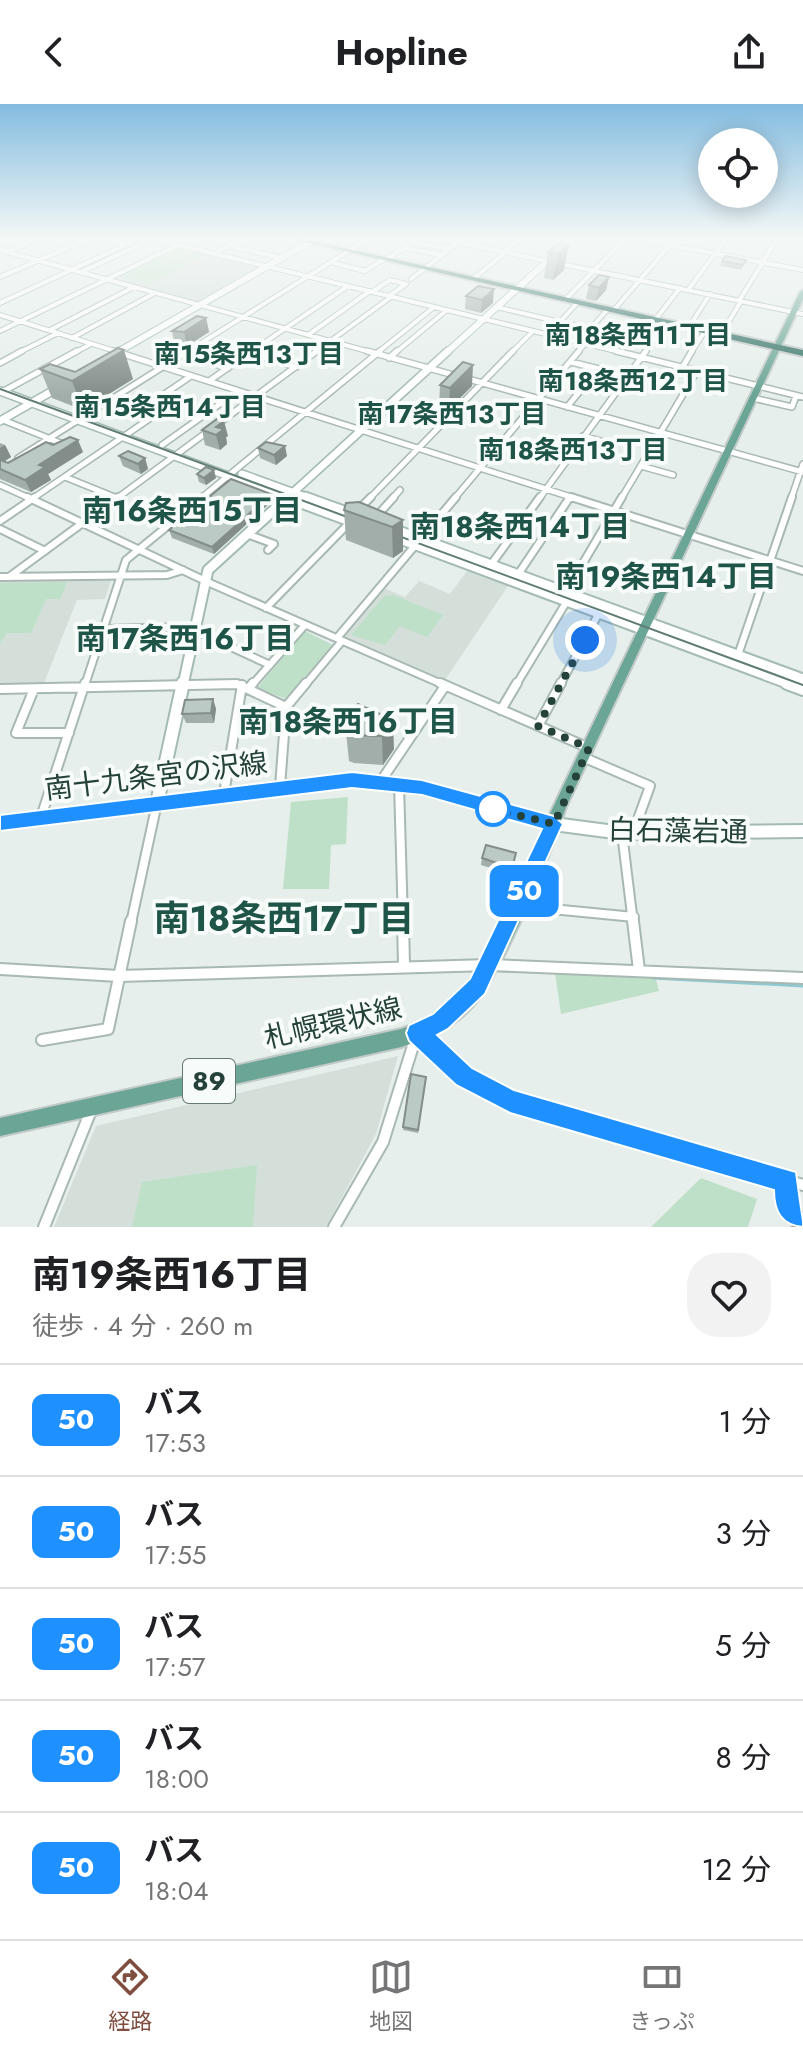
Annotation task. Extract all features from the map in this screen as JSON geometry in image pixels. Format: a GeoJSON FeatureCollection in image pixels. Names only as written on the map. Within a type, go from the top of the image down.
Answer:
{"type":"FeatureCollection","features":[{"type":"Feature","properties":{"kind":"highway"},"geometry":{"type":"LineString","coordinates":[[528,291],[803,353]]}},
{"type":"Feature","properties":{"kind":"main road","name":"札幌環状線"},"geometry":{"type":"LineString","coordinates":[[0,1127],[417,1033],[440,1022],[464,1003],[489,965],[803,292]]}},
{"type":"Feature","properties":{"kind":"main road","name":"南十九条宮の沢線"},"geometry":{"type":"LineString","coordinates":[[0,823],[320,781],[381,781],[399,783],[554,824]]}},
{"type":"Feature","properties":{"kind":"street"},"geometry":{"type":"LineString","coordinates":[[0,303],[25,291]]}},
{"type":"Feature","properties":{"kind":"street"},"geometry":{"type":"LineString","coordinates":[[0,331],[83,291]]}},
{"type":"Feature","properties":{"kind":"street"},"geometry":{"type":"LineString","coordinates":[[49,330],[125,291]]}},
{"type":"Feature","properties":{"kind":"street"},"geometry":{"type":"LineString","coordinates":[[149,291],[660,433],[802,469],[736,660]]}},
{"type":"Feature","properties":{"kind":"street"},"geometry":{"type":"LineString","coordinates":[[100,363],[224,291]]}},
{"type":"Feature","properties":{"kind":"street"},"geometry":{"type":"LineString","coordinates":[[18,458],[283,291]]}},
{"type":"Feature","properties":{"kind":"street"},"geometry":{"type":"LineString","coordinates":[[209,381],[340,291]]}},
{"type":"Feature","properties":{"kind":"street"},"geometry":{"type":"LineString","coordinates":[[9,577],[396,291]]}},
{"type":"Feature","properties":{"kind":"street"},"geometry":{"type":"LineString","coordinates":[[42,1040],[108,1029],[205,581],[211,566],[514,291]]}},
{"type":"Feature","properties":{"kind":"street"},"geometry":{"type":"LineString","coordinates":[[565,300],[573,291]]}},
{"type":"Feature","properties":{"kind":"street"},"geometry":{"type":"LineString","coordinates":[[496,307],[590,329],[629,291]]}},
{"type":"Feature","properties":{"kind":"street"},"geometry":{"type":"LineString","coordinates":[[655,320],[677,291]]}},
{"type":"Feature","properties":{"kind":"street"},"geometry":{"type":"LineString","coordinates":[[696,291],[803,314]]}},
{"type":"Feature","properties":{"kind":"street"},"geometry":{"type":"LineString","coordinates":[[721,335],[745,291]]}},
{"type":"Feature","properties":{"kind":"street"},"geometry":{"type":"LineString","coordinates":[[308,335],[371,292],[800,396],[792,407],[753,398]]}},
{"type":"Feature","properties":{"kind":"street"},"geometry":{"type":"LineString","coordinates":[[72,338],[155,293]]}},
{"type":"Feature","properties":{"kind":"street"},"geometry":{"type":"LineString","coordinates":[[689,327],[710,294]]}},
{"type":"Feature","properties":{"kind":"street"},"geometry":{"type":"LineString","coordinates":[[548,335],[578,302]]}},
{"type":"Feature","properties":{"kind":"street"},"geometry":{"type":"LineString","coordinates":[[41,818],[126,560],[434,307]]}},
{"type":"Feature","properties":{"kind":"street"},"geometry":{"type":"LineString","coordinates":[[389,358],[447,310]]}},
{"type":"Feature","properties":{"kind":"street"},"geometry":{"type":"LineString","coordinates":[[0,315],[803,571]]}},
{"type":"Feature","properties":{"kind":"street"},"geometry":{"type":"LineString","coordinates":[[488,568],[667,322]]}},
{"type":"Feature","properties":{"kind":"street"},"geometry":{"type":"LineString","coordinates":[[266,608],[533,331]]}},
{"type":"Feature","properties":{"kind":"street"},"geometry":{"type":"LineString","coordinates":[[682,368],[705,331]]}},
{"type":"Feature","properties":{"kind":"street"},"geometry":{"type":"LineString","coordinates":[[0,363],[58,333]]}},
{"type":"Feature","properties":{"kind":"street"},"geometry":{"type":"LineString","coordinates":[[242,342],[259,347]]}},
{"type":"Feature","properties":{"kind":"street"},"geometry":{"type":"LineString","coordinates":[[3,389],[91,344]]}},
{"type":"Feature","properties":{"kind":"street"},"geometry":{"type":"LineString","coordinates":[[280,787],[286,707],[418,542],[585,344]]}},
{"type":"Feature","properties":{"kind":"street"},"geometry":{"type":"LineString","coordinates":[[317,351],[335,356]]}},
{"type":"Feature","properties":{"kind":"street"},"geometry":{"type":"LineString","coordinates":[[249,353],[296,367]]}},
{"type":"Feature","properties":{"kind":"street"},"geometry":{"type":"LineString","coordinates":[[226,355],[240,360]]}},
{"type":"Feature","properties":{"kind":"street"},"geometry":{"type":"LineString","coordinates":[[571,362],[627,376]]}},
{"type":"Feature","properties":{"kind":"street"},"geometry":{"type":"LineString","coordinates":[[211,363],[228,368]]}},
{"type":"Feature","properties":{"kind":"street"},"geometry":{"type":"LineString","coordinates":[[567,407],[598,369]]}},
{"type":"Feature","properties":{"kind":"street"},"geometry":{"type":"LineString","coordinates":[[501,710],[697,371]]}},
{"type":"Feature","properties":{"kind":"street"},"geometry":{"type":"LineString","coordinates":[[160,397],[191,376]]}},
{"type":"Feature","properties":{"kind":"street"},"geometry":{"type":"LineString","coordinates":[[1,421],[73,379]]}},
{"type":"Feature","properties":{"kind":"street"},"geometry":{"type":"LineString","coordinates":[[3,389],[736,660],[803,689]]}},
{"type":"Feature","properties":{"kind":"street"},"geometry":{"type":"LineString","coordinates":[[162,445],[238,391]]}},
{"type":"Feature","properties":{"kind":"street"},"geometry":{"type":"LineString","coordinates":[[0,521],[177,400]]}},
{"type":"Feature","properties":{"kind":"street"},"geometry":{"type":"LineString","coordinates":[[1,421],[70,447]]}},
{"type":"Feature","properties":{"kind":"street"},"geometry":{"type":"LineString","coordinates":[[127,435],[162,445],[178,454]]}},
{"type":"Feature","properties":{"kind":"street"},"geometry":{"type":"LineString","coordinates":[[583,436],[614,445]]}},
{"type":"Feature","properties":{"kind":"street"},"geometry":{"type":"LineString","coordinates":[[641,466],[673,475]]}},
{"type":"Feature","properties":{"kind":"street"},"geometry":{"type":"LineString","coordinates":[[65,477],[117,498]]}},
{"type":"Feature","properties":{"kind":"street"},"geometry":{"type":"LineString","coordinates":[[0,485],[141,548],[205,581],[538,726],[650,786],[628,833],[639,970]]}},
{"type":"Feature","properties":{"kind":"street"},"geometry":{"type":"LineString","coordinates":[[371,526],[400,490]]}},
{"type":"Feature","properties":{"kind":"street"},"geometry":{"type":"LineString","coordinates":[[516,578],[570,497]]}},
{"type":"Feature","properties":{"kind":"street"},"geometry":{"type":"LineString","coordinates":[[0,529],[45,551]]}},
{"type":"Feature","properties":{"kind":"street"},"geometry":{"type":"LineString","coordinates":[[247,534],[274,544],[268,550]]}},
{"type":"Feature","properties":{"kind":"street"},"geometry":{"type":"LineString","coordinates":[[0,577],[167,575],[183,570]]}},
{"type":"Feature","properties":{"kind":"street"},"geometry":{"type":"LineString","coordinates":[[566,597],[599,613],[646,627]]}},
{"type":"Feature","properties":{"kind":"street"},"geometry":{"type":"LineString","coordinates":[[538,726],[599,613]]}},
{"type":"Feature","properties":{"kind":"street"},"geometry":{"type":"LineString","coordinates":[[224,794],[246,686],[270,665],[305,625]]}},
{"type":"Feature","properties":{"kind":"street"},"geometry":{"type":"LineString","coordinates":[[103,629],[195,629],[270,665]]}},
{"type":"Feature","properties":{"kind":"street"},"geometry":{"type":"LineString","coordinates":[[736,660],[803,679]]}},
{"type":"Feature","properties":{"kind":"street"},"geometry":{"type":"LineString","coordinates":[[0,689],[246,686],[286,707]]}},
{"type":"Feature","properties":{"kind":"street"},"geometry":{"type":"LineString","coordinates":[[381,781],[445,686]]}},
{"type":"Feature","properties":{"kind":"street"},"geometry":{"type":"LineString","coordinates":[[34,689],[16,733],[69,733]]}},
{"type":"Feature","properties":{"kind":"street"},"geometry":{"type":"LineString","coordinates":[[399,783],[404,966]]}},
{"type":"Feature","properties":{"kind":"street","name":"白石藻岩通"},"geometry":{"type":"LineString","coordinates":[[554,824],[628,833],[803,831]]}},
{"type":"Feature","properties":{"kind":"street"},"geometry":{"type":"LineString","coordinates":[[517,905],[634,917]]}},
{"type":"Feature","properties":{"kind":"street"},"geometry":{"type":"LineString","coordinates":[[0,969],[119,976],[489,965],[803,978]]}},
{"type":"Feature","properties":{"kind":"street"},"geometry":{"type":"LineString","coordinates":[[334,1227],[383,1142],[417,1033],[464,1076],[510,1101],[803,1185]]}},
{"type":"Feature","properties":{"kind":"street"},"geometry":{"type":"LineString","coordinates":[[44,1227],[93,1106]]}},
{"type":"Feature","properties":{"kind":"street"},"geometry":{"type":"LineString","coordinates":[[787,1181],[787,1206],[803,1221]]}},
{"type":"Feature","properties":{"kind":"shaded area"},"geometry":{"type":"Polygon","coordinates":[[[158,291],[216,291],[197,302],[158,291]]]}},
{"type":"Feature","properties":{"kind":"shaded area"},"geometry":{"type":"Polygon","coordinates":[[[467,571],[508,586],[445,680],[344,636],[384,588],[405,597],[419,581],[450,594],[467,571]]]}},
{"type":"Feature","properties":{"kind":"shaded area"},"geometry":{"type":"Polygon","coordinates":[[[111,580],[105,599],[77,600],[44,683],[0,683],[0,581],[111,580]]]}},
{"type":"Feature","properties":{"kind":"shaded area"},"geometry":{"type":"Polygon","coordinates":[[[398,1056],[376,1134],[326,1227],[54,1227],[96,1126],[398,1056]]]}},
{"type":"Feature","properties":{"kind":"green space"},"geometry":{"type":"Polygon","coordinates":[[[67,582],[60,599],[46,599],[31,633],[7,633],[0,643],[0,583],[67,582]]]}},
{"type":"Feature","properties":{"kind":"green space"},"geometry":{"type":"Polygon","coordinates":[[[393,595],[443,615],[427,637],[400,626],[385,645],[351,635],[384,596],[393,595]]]}},
{"type":"Feature","properties":{"kind":"green space"},"geometry":{"type":"Polygon","coordinates":[[[305,631],[333,645],[287,699],[257,688],[305,631]]]}},
{"type":"Feature","properties":{"kind":"green space"},"geometry":{"type":"Polygon","coordinates":[[[348,797],[346,844],[331,845],[329,889],[283,889],[291,802],[348,797]]]}},
{"type":"Feature","properties":{"kind":"green space"},"geometry":{"type":"Polygon","coordinates":[[[555,973],[655,976],[659,991],[561,1014],[555,973]]]}},
{"type":"Feature","properties":{"kind":"green space"},"geometry":{"type":"Polygon","coordinates":[[[257,1165],[253,1227],[132,1227],[142,1182],[257,1165]]]}},
{"type":"Feature","properties":{"kind":"green space"},"geometry":{"type":"Polygon","coordinates":[[[701,1178],[757,1199],[748,1227],[651,1227],[701,1178]]]}},
{"type":"Feature","properties":{"kind":"building"},"geometry":{"type":"Polygon","coordinates":[[[472,291],[491,291],[482,300],[466,296],[472,291]]]}},
{"type":"Feature","properties":{"kind":"building"},"geometry":{"type":"Polygon","coordinates":[[[197,316],[206,318],[184,332],[172,331],[197,316]]]}},
{"type":"Feature","properties":{"kind":"building"},"geometry":{"type":"Polygon","coordinates":[[[118,348],[124,350],[72,381],[40,369],[50,364],[75,372],[118,348]]]}},
{"type":"Feature","properties":{"kind":"building"},"geometry":{"type":"Polygon","coordinates":[[[463,362],[473,365],[450,388],[440,385],[463,362]]]}},
{"type":"Feature","properties":{"kind":"building"},"geometry":{"type":"Polygon","coordinates":[[[221,416],[224,421],[216,427],[224,429],[216,435],[202,430],[221,416]]]}},
{"type":"Feature","properties":{"kind":"building"},"geometry":{"type":"Polygon","coordinates":[[[70,437],[78,440],[39,465],[45,467],[25,480],[0,469],[0,460],[8,463],[46,442],[53,445],[70,437]]]}},
{"type":"Feature","properties":{"kind":"building"},"geometry":{"type":"Polygon","coordinates":[[[266,442],[285,446],[274,455],[258,448],[266,442]]]}},
{"type":"Feature","properties":{"kind":"building"},"geometry":{"type":"Polygon","coordinates":[[[128,451],[145,458],[138,464],[119,456],[128,451]]]}},
{"type":"Feature","properties":{"kind":"building"},"geometry":{"type":"Polygon","coordinates":[[[206,467],[214,470],[204,478],[197,474],[206,467]]]}},
{"type":"Feature","properties":{"kind":"building"},"geometry":{"type":"Polygon","coordinates":[[[231,479],[271,494],[212,547],[169,530],[231,479]]]}},
{"type":"Feature","properties":{"kind":"building"},"geometry":{"type":"Polygon","coordinates":[[[359,502],[403,520],[392,527],[344,510],[346,503],[359,502]]]}},
{"type":"Feature","properties":{"kind":"building"},"geometry":{"type":"Polygon","coordinates":[[[213,699],[211,713],[182,714],[185,700],[213,699]]]}},
{"type":"Feature","properties":{"kind":"building"},"geometry":{"type":"Polygon","coordinates":[[[358,704],[393,720],[382,736],[351,735],[346,732],[353,716],[349,714],[358,704]]]}},
{"type":"Feature","properties":{"kind":"building"},"geometry":{"type":"Polygon","coordinates":[[[486,845],[516,853],[512,868],[482,858],[486,845]]]}},
{"type":"Feature","properties":{"kind":"building"},"geometry":{"type":"Polygon","coordinates":[[[411,1074],[426,1077],[418,1130],[403,1127],[411,1074]]]}},
{"type":"Feature","properties":{"kind":"waterway"},"geometry":{"type":"LineString","coordinates":[[653,978],[803,986]]}},
{"type":"Feature","properties":{"kind":"tram line"},"geometry":{"type":"LineString","coordinates":[[0,389],[803,685]]}},
{"type":"Feature","properties":{"kind":"bus line","name":"50"},"geometry":{"type":"LineString","coordinates":[[0,823],[320,781],[352,780],[422,788],[554,824],[477,986],[464,1003],[440,1022],[417,1033],[464,1076],[510,1101],[787,1181],[784,1196],[787,1206],[803,1221]]}},
{"type":"Feature","properties":{"kind":"district","name":"南18条西11丁目"},"geometry":{"type":"Point","coordinates":[638,335]}},
{"type":"Feature","properties":{"kind":"district","name":"南15条西13丁目"},"geometry":{"type":"Point","coordinates":[249,354]}},
{"type":"Feature","properties":{"kind":"district","name":"南18条西12丁目"},"geometry":{"type":"Point","coordinates":[633,381]}},
{"type":"Feature","properties":{"kind":"district","name":"南15条西14丁目"},"geometry":{"type":"Point","coordinates":[170,407]}},
{"type":"Feature","properties":{"kind":"district","name":"南17条西13丁目"},"geometry":{"type":"Point","coordinates":[452,414]}},
{"type":"Feature","properties":{"kind":"district","name":"南18条西13丁目"},"geometry":{"type":"Point","coordinates":[573,450]}},
{"type":"Feature","properties":{"kind":"district","name":"南16条西15丁目"},"geometry":{"type":"Point","coordinates":[192,510]}},
{"type":"Feature","properties":{"kind":"district","name":"南18条西14丁目"},"geometry":{"type":"Point","coordinates":[520,526]}},
{"type":"Feature","properties":{"kind":"district","name":"南19条西14丁目"},"geometry":{"type":"Point","coordinates":[666,576]}},
{"type":"Feature","properties":{"kind":"district","name":"南17条西16丁目"},"geometry":{"type":"Point","coordinates":[185,638]}},
{"type":"Feature","properties":{"kind":"district","name":"南18条西16丁目"},"geometry":{"type":"Point","coordinates":[348,721]}},
{"type":"Feature","properties":{"kind":"district","name":"南18条西17丁目"},"geometry":{"type":"Point","coordinates":[284,918]}},
{"type":"Feature","properties":{"kind":"route"},"geometry":{"type":"LineString","coordinates":[[493,809],[554,824],[559,807],[589,748],[538,726],[585,640]]}}]}
